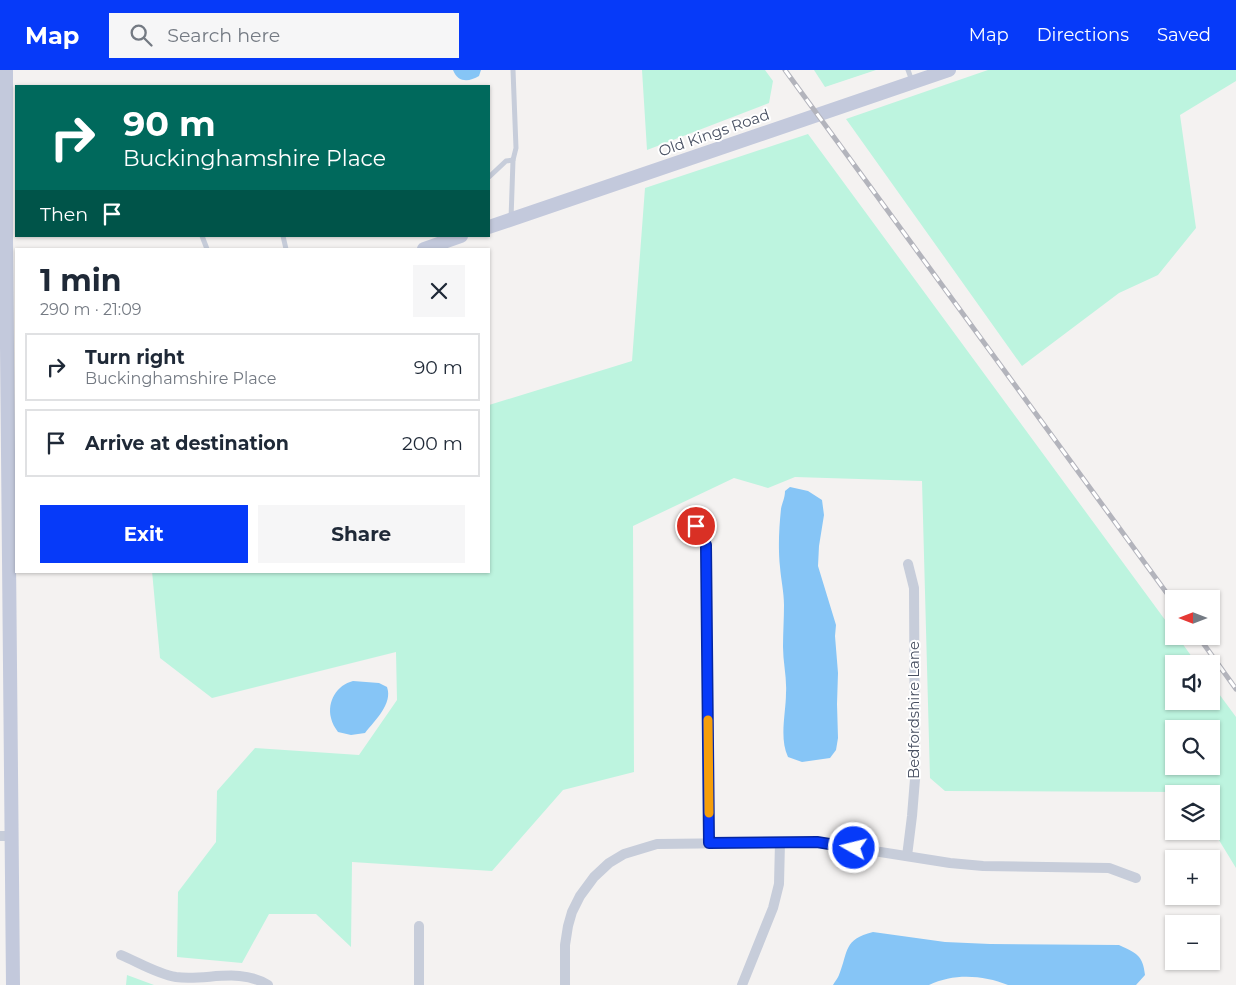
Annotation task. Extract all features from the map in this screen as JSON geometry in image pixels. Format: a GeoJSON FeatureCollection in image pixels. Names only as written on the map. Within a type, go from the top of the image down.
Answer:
{"type":"FeatureCollection","features":[{"type":"Feature","properties":{"kind":"street"},"geometry":{"type":"LineString","coordinates":[[6,70],[3,241],[8,389],[4,543],[6,836],[13,985]]}},
{"type":"Feature","properties":{"kind":"street","name":"Old Kings Road"},"geometry":{"type":"LineString","coordinates":[[490,227],[910,76],[949,70]]}},
{"type":"Feature","properties":{"kind":"street"},"geometry":{"type":"LineString","coordinates":[[427,248],[457,237]]}},
{"type":"Feature","properties":{"kind":"street"},"geometry":{"type":"LineString","coordinates":[[696,526],[706,545],[709,843]]}},
{"type":"Feature","properties":{"kind":"street","name":"Bedfordshire Lane"},"geometry":{"type":"LineString","coordinates":[[907,856],[915,779],[914,588],[908,564]]}},
{"type":"Feature","properties":{"kind":"street"},"geometry":{"type":"LineString","coordinates":[[742,985],[773,908],[778,884],[780,842]]}},
{"type":"Feature","properties":{"kind":"street"},"geometry":{"type":"LineString","coordinates":[[565,985],[565,945],[568,926],[580,896],[594,876],[610,863],[624,854],[657,844],[780,842],[827,844],[983,866],[1109,868],[1136,878]]}},
{"type":"Feature","properties":{"kind":"street"},"geometry":{"type":"LineString","coordinates":[[419,926],[419,985]]}},
{"type":"Feature","properties":{"kind":"street"},"geometry":{"type":"LineString","coordinates":[[121,955],[175,976],[192,977],[235,974],[250,977],[268,985]]}},
{"type":"Feature","properties":{"kind":"lane"},"geometry":{"type":"LineString","coordinates":[[511,219],[513,160],[516,148],[512,70]]}},
{"type":"Feature","properties":{"kind":"lane"},"geometry":{"type":"LineString","coordinates":[[490,177],[506,161],[513,160]]}},
{"type":"Feature","properties":{"kind":"green space"},"geometry":{"type":"Polygon","coordinates":[[[642,70],[765,70],[773,81],[769,103],[647,150],[642,70]]]}},
{"type":"Feature","properties":{"kind":"green space"},"geometry":{"type":"Polygon","coordinates":[[[814,70],[876,70],[825,87],[814,70]]]}},
{"type":"Feature","properties":{"kind":"green space"},"geometry":{"type":"Polygon","coordinates":[[[988,70],[1236,70],[1236,81],[1180,115],[1196,228],[1158,275],[1119,293],[1022,366],[846,119],[988,70]]]}},
{"type":"Feature","properties":{"kind":"green space"},"geometry":{"type":"Polygon","coordinates":[[[808,134],[1165,620],[1165,645],[1183,645],[1191,655],[1165,655],[1165,710],[1220,710],[1220,695],[1236,717],[1236,868],[1219,840],[1220,785],[1165,785],[1165,792],[945,791],[930,778],[922,481],[795,477],[768,488],[734,478],[633,526],[634,772],[563,790],[492,871],[352,862],[351,947],[316,914],[269,914],[242,963],[177,957],[178,892],[216,842],[217,791],[255,748],[359,755],[397,700],[396,652],[212,698],[160,658],[152,573],[490,573],[490,405],[632,361],[645,188],[808,134]]]}},
{"type":"Feature","properties":{"kind":"green space"},"geometry":{"type":"Polygon","coordinates":[[[127,975],[154,985],[126,985],[127,975]]]}},
{"type":"Feature","properties":{"kind":"water"},"geometry":{"type":"Polygon","coordinates":[[[453,70],[481,70],[479,76],[464,80],[458,77],[453,70]]]}},
{"type":"Feature","properties":{"kind":"water"},"geometry":{"type":"Polygon","coordinates":[[[790,487],[808,491],[822,500],[824,515],[818,566],[836,625],[838,738],[836,750],[830,758],[802,762],[788,757],[783,734],[786,687],[783,647],[784,600],[779,560],[779,538],[781,507],[785,491],[790,487]]]}},
{"type":"Feature","properties":{"kind":"water"},"geometry":{"type":"Polygon","coordinates":[[[353,681],[379,683],[387,687],[388,700],[365,733],[351,735],[338,732],[332,722],[330,712],[334,695],[342,686],[353,681]]]}},
{"type":"Feature","properties":{"kind":"water"},"geometry":{"type":"Polygon","coordinates":[[[873,932],[945,942],[1119,945],[1138,956],[1145,975],[1136,985],[1008,985],[979,977],[958,977],[929,985],[833,985],[839,976],[848,947],[856,939],[873,932]]]}},
{"type":"Feature","properties":{"kind":"railway"},"geometry":{"type":"LineString","coordinates":[[785,70],[1165,591]]}},
{"type":"Feature","properties":{"kind":"railway"},"geometry":{"type":"LineString","coordinates":[[1204,645],[1236,689]]}},
{"type":"Feature","properties":{"kind":"slow traffic"},"geometry":{"type":"LineString","coordinates":[[708,720],[709,813]]}},
{"type":"Feature","properties":{"kind":"route"},"geometry":{"type":"LineString","coordinates":[[696,526],[706,545],[709,843],[817,842],[854,848]]}}]}
